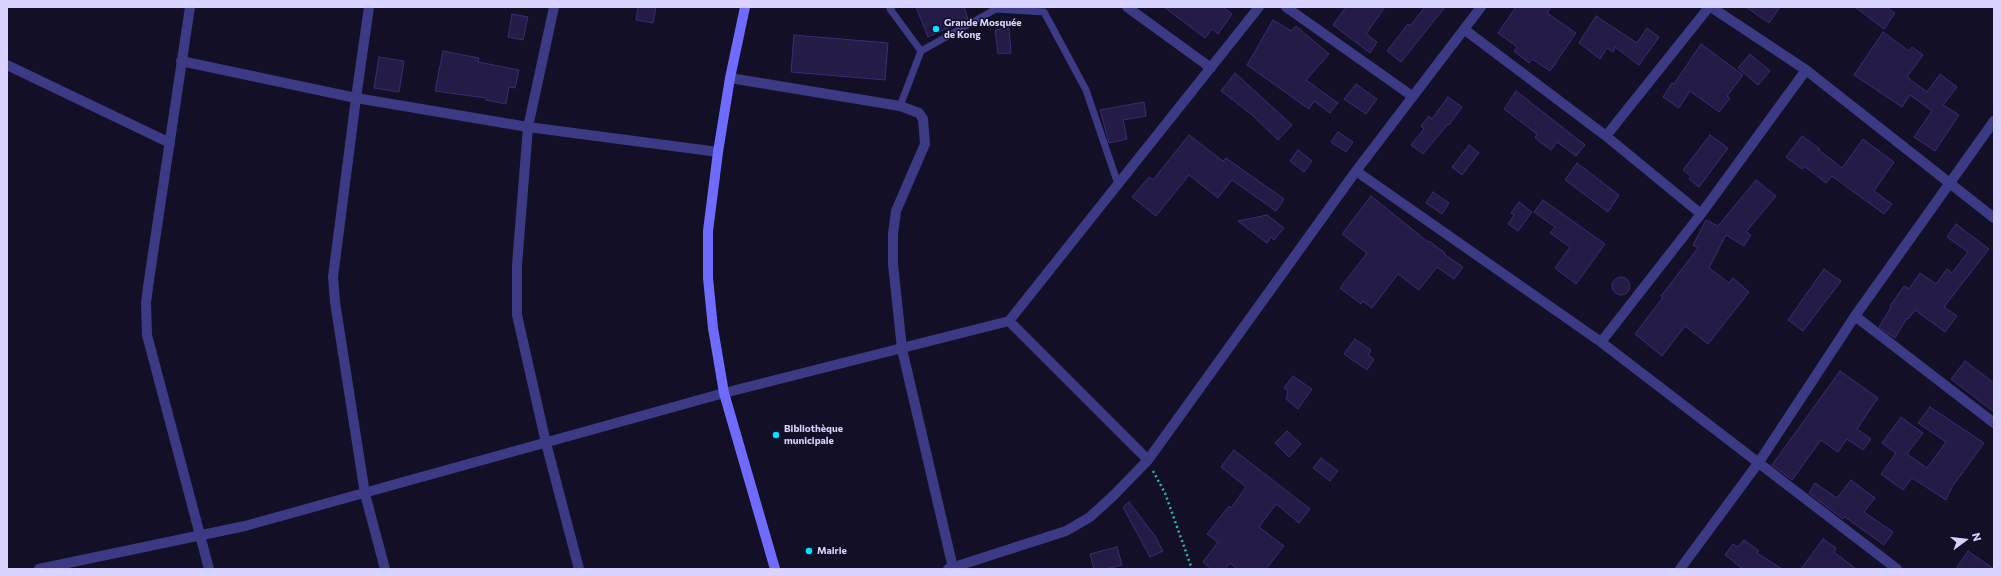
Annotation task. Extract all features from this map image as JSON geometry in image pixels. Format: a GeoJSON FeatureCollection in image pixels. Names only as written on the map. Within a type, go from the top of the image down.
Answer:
{"type":"FeatureCollection","features":[{"type":"Feature","properties":{"kind":"main road"},"geometry":{"type":"LineString","coordinates":[[744,7],[730,78],[718,152],[708,231],[708,278],[713,328],[724,393],[774,569]]}},
{"type":"Feature","properties":{"kind":"street"},"geometry":{"type":"LineString","coordinates":[[190,7],[149,280],[146,303],[147,335],[209,569]]}},
{"type":"Feature","properties":{"kind":"street"},"geometry":{"type":"LineString","coordinates":[[369,7],[333,277],[335,302],[365,494],[385,569]]}},
{"type":"Feature","properties":{"kind":"street"},"geometry":{"type":"LineString","coordinates":[[554,7],[528,127],[517,265],[518,314],[546,443],[579,569]]}},
{"type":"Feature","properties":{"kind":"street"},"geometry":{"type":"LineString","coordinates":[[1128,7],[1211,68]]}},
{"type":"Feature","properties":{"kind":"street"},"geometry":{"type":"LineString","coordinates":[[39,569],[200,537],[245,526],[365,494],[724,393],[1009,322],[1259,7]]}},
{"type":"Feature","properties":{"kind":"street"},"geometry":{"type":"LineString","coordinates":[[1286,7],[1412,96]]}},
{"type":"Feature","properties":{"kind":"street"},"geometry":{"type":"LineString","coordinates":[[730,78],[900,106],[919,113],[925,124],[925,144],[896,211],[893,234],[893,264],[902,349],[950,568],[1066,531],[1090,517],[1148,460],[1356,171],[1412,96],[1465,30],[1481,7]]}},
{"type":"Feature","properties":{"kind":"street"},"geometry":{"type":"LineString","coordinates":[[1606,136],[1710,7],[1806,70],[1994,218]]}},
{"type":"Feature","properties":{"kind":"street"},"geometry":{"type":"LineString","coordinates":[[1465,30],[1606,136],[1701,214]]}},
{"type":"Feature","properties":{"kind":"street"},"geometry":{"type":"LineString","coordinates":[[181,61],[356,98],[528,127],[718,152]]}},
{"type":"Feature","properties":{"kind":"street"},"geometry":{"type":"LineString","coordinates":[[7,65],[170,143]]}},
{"type":"Feature","properties":{"kind":"street"},"geometry":{"type":"LineString","coordinates":[[1601,342],[1701,214],[1806,70]]}},
{"type":"Feature","properties":{"kind":"street"},"geometry":{"type":"LineString","coordinates":[[1680,569],[1759,462],[1855,316],[1994,121]]}},
{"type":"Feature","properties":{"kind":"street"},"geometry":{"type":"LineString","coordinates":[[1356,171],[1601,342],[1897,569]]}},
{"type":"Feature","properties":{"kind":"street"},"geometry":{"type":"LineString","coordinates":[[1855,316],[1994,423]]}},
{"type":"Feature","properties":{"kind":"street"},"geometry":{"type":"LineString","coordinates":[[1009,322],[1148,460]]}},
{"type":"Feature","properties":{"kind":"lane"},"geometry":{"type":"LineString","coordinates":[[882,7],[891,8],[921,51]]}},
{"type":"Feature","properties":{"kind":"lane"},"geometry":{"type":"LineString","coordinates":[[900,106],[921,51],[996,8],[1046,10],[1086,90],[1118,184]]}},
{"type":"Feature","properties":{"kind":"path"},"geometry":{"type":"LineString","coordinates":[[1148,460],[1165,493],[1192,569]]}},
{"type":"Feature","properties":{"kind":"building"},"geometry":{"type":"Polygon","coordinates":[[[638,7],[656,7],[653,23],[636,20],[638,7]]]}},
{"type":"Feature","properties":{"kind":"building","name":"Grande Mosquée de Kong"},"geometry":{"type":"Polygon","coordinates":[[[916,7],[964,7],[968,19],[928,37],[916,7]]]}},
{"type":"Feature","properties":{"kind":"building"},"geometry":{"type":"Polygon","coordinates":[[[1164,7],[1223,7],[1232,14],[1218,34],[1212,29],[1205,38],[1164,7]]]}},
{"type":"Feature","properties":{"kind":"building"},"geometry":{"type":"Polygon","coordinates":[[[1346,7],[1385,7],[1366,34],[1377,42],[1370,53],[1333,25],[1346,7]]]}},
{"type":"Feature","properties":{"kind":"building"},"geometry":{"type":"Polygon","coordinates":[[[1425,7],[1445,7],[1401,62],[1387,51],[1408,24],[1410,26],[1425,7]]]}},
{"type":"Feature","properties":{"kind":"building"},"geometry":{"type":"Polygon","coordinates":[[[1516,7],[1551,7],[1547,13],[1576,33],[1550,71],[1532,59],[1529,63],[1514,51],[1517,47],[1498,33],[1516,7]]]}},
{"type":"Feature","properties":{"kind":"building"},"geometry":{"type":"Polygon","coordinates":[[[1746,7],[1780,7],[1769,23],[1746,7]]]}},
{"type":"Feature","properties":{"kind":"building"},"geometry":{"type":"Polygon","coordinates":[[[1855,7],[1886,7],[1895,13],[1884,29],[1855,7]]]}},
{"type":"Feature","properties":{"kind":"building"},"geometry":{"type":"Polygon","coordinates":[[[512,14],[528,17],[523,40],[508,37],[512,14]]]}},
{"type":"Feature","properties":{"kind":"building"},"geometry":{"type":"Polygon","coordinates":[[[1596,16],[1637,43],[1647,28],[1659,37],[1639,65],[1615,47],[1613,52],[1607,48],[1600,59],[1579,43],[1596,16]]]}},
{"type":"Feature","properties":{"kind":"building"},"geometry":{"type":"Polygon","coordinates":[[[1273,20],[1291,31],[1296,26],[1329,54],[1306,80],[1338,103],[1330,113],[1314,101],[1309,109],[1247,65],[1273,20]]]}},
{"type":"Feature","properties":{"kind":"building"},"geometry":{"type":"Polygon","coordinates":[[[1009,28],[1011,53],[998,54],[995,30],[1009,28]]]}},
{"type":"Feature","properties":{"kind":"building"},"geometry":{"type":"Polygon","coordinates":[[[1883,32],[1909,51],[1912,47],[1923,55],[1907,77],[1927,92],[1940,74],[1957,87],[1943,105],[1959,115],[1935,151],[1914,137],[1932,111],[1910,95],[1902,107],[1854,75],[1883,32]]]}},
{"type":"Feature","properties":{"kind":"building"},"geometry":{"type":"Polygon","coordinates":[[[794,35],[888,43],[885,80],[791,72],[794,35]]]}},
{"type":"Feature","properties":{"kind":"building"},"geometry":{"type":"Polygon","coordinates":[[[1701,44],[1743,75],[1727,96],[1730,98],[1719,112],[1690,91],[1679,108],[1663,97],[1672,83],[1674,84],[1701,44]]]}},
{"type":"Feature","properties":{"kind":"building"},"geometry":{"type":"Polygon","coordinates":[[[443,51],[479,58],[478,62],[519,70],[515,88],[509,87],[506,104],[486,100],[486,98],[435,91],[443,51]]]}},
{"type":"Feature","properties":{"kind":"building"},"geometry":{"type":"Polygon","coordinates":[[[1750,54],[1770,71],[1758,85],[1738,68],[1750,54]]]}},
{"type":"Feature","properties":{"kind":"building"},"geometry":{"type":"Polygon","coordinates":[[[379,57],[404,61],[399,92],[374,88],[379,57]]]}},
{"type":"Feature","properties":{"kind":"building"},"geometry":{"type":"Polygon","coordinates":[[[1235,73],[1292,125],[1278,140],[1251,114],[1221,91],[1235,73]]]}},
{"type":"Feature","properties":{"kind":"building"},"geometry":{"type":"Polygon","coordinates":[[[1356,84],[1377,99],[1366,114],[1344,99],[1356,84]]]}},
{"type":"Feature","properties":{"kind":"building"},"geometry":{"type":"Polygon","coordinates":[[[1516,91],[1585,145],[1576,156],[1557,142],[1551,150],[1535,138],[1537,134],[1504,109],[1516,91]]]}},
{"type":"Feature","properties":{"kind":"building"},"geometry":{"type":"Polygon","coordinates":[[[1448,97],[1462,107],[1449,125],[1448,124],[1423,154],[1411,145],[1424,129],[1421,126],[1429,116],[1432,119],[1448,97]]]}},
{"type":"Feature","properties":{"kind":"building"},"geometry":{"type":"Polygon","coordinates":[[[1144,102],[1146,116],[1123,120],[1127,139],[1109,143],[1100,110],[1144,102]]]}},
{"type":"Feature","properties":{"kind":"building"},"geometry":{"type":"Polygon","coordinates":[[[1338,132],[1353,142],[1346,152],[1331,142],[1338,132]]]}},
{"type":"Feature","properties":{"kind":"building"},"geometry":{"type":"Polygon","coordinates":[[[1189,135],[1223,161],[1226,158],[1284,199],[1276,211],[1232,180],[1218,198],[1189,175],[1156,216],[1132,197],[1149,177],[1153,180],[1189,135]]]}},
{"type":"Feature","properties":{"kind":"building"},"geometry":{"type":"Polygon","coordinates":[[[1710,135],[1728,148],[1699,187],[1689,179],[1691,176],[1683,170],[1710,135]]]}},
{"type":"Feature","properties":{"kind":"building"},"geometry":{"type":"Polygon","coordinates":[[[1802,136],[1842,168],[1863,139],[1894,162],[1874,191],[1892,204],[1884,214],[1832,176],[1826,183],[1804,166],[1802,169],[1786,157],[1802,136]]]}},
{"type":"Feature","properties":{"kind":"building"},"geometry":{"type":"Polygon","coordinates":[[[1469,145],[1479,153],[1462,175],[1452,167],[1469,145]]]}},
{"type":"Feature","properties":{"kind":"building"},"geometry":{"type":"Polygon","coordinates":[[[1298,150],[1312,161],[1304,172],[1290,161],[1298,150]]]}},
{"type":"Feature","properties":{"kind":"building"},"geometry":{"type":"Polygon","coordinates":[[[1577,163],[1619,195],[1608,212],[1565,180],[1577,163]]]}},
{"type":"Feature","properties":{"kind":"building"},"geometry":{"type":"Polygon","coordinates":[[[1756,180],[1776,196],[1746,232],[1751,235],[1744,246],[1726,235],[1709,268],[1729,283],[1733,278],[1749,292],[1708,344],[1685,326],[1662,356],[1635,334],[1663,297],[1661,296],[1698,248],[1693,245],[1706,220],[1718,226],[1756,180]]]}},
{"type":"Feature","properties":{"kind":"building"},"geometry":{"type":"Polygon","coordinates":[[[1433,192],[1449,203],[1442,214],[1426,203],[1433,192]]]}},
{"type":"Feature","properties":{"kind":"building"},"geometry":{"type":"Polygon","coordinates":[[[1371,196],[1428,242],[1429,241],[1445,253],[1444,254],[1463,267],[1454,279],[1437,267],[1419,290],[1398,274],[1372,308],[1363,301],[1361,304],[1340,288],[1367,253],[1342,234],[1371,196]]]}},
{"type":"Feature","properties":{"kind":"building"},"geometry":{"type":"Polygon","coordinates":[[[1543,200],[1605,244],[1576,284],[1555,268],[1570,247],[1550,233],[1555,227],[1534,212],[1543,200]]]}},
{"type":"Feature","properties":{"kind":"building"},"geometry":{"type":"Polygon","coordinates":[[[1519,202],[1532,212],[1518,231],[1508,224],[1514,215],[1511,213],[1519,202]]]}},
{"type":"Feature","properties":{"kind":"building"},"geometry":{"type":"Polygon","coordinates":[[[1267,215],[1284,228],[1274,240],[1271,237],[1267,243],[1238,221],[1267,215]]]}},
{"type":"Feature","properties":{"kind":"building"},"geometry":{"type":"Polygon","coordinates":[[[1956,224],[1989,249],[1944,307],[1957,316],[1945,332],[1915,310],[1908,319],[1907,318],[1895,338],[1879,327],[1891,307],[1890,306],[1904,286],[1909,289],[1920,273],[1936,284],[1947,269],[1952,273],[1968,252],[1947,237],[1956,224]]]}},
{"type":"Feature","properties":{"kind":"building"},"geometry":{"type":"Polygon","coordinates":[[[1824,269],[1841,281],[1803,331],[1788,320],[1824,269]]]}},
{"type":"Feature","properties":{"kind":"building"},"geometry":{"type":"Polygon","coordinates":[[[1621,277],[1627,280],[1630,286],[1627,292],[1621,295],[1615,292],[1612,286],[1615,280],[1621,277]]]}},
{"type":"Feature","properties":{"kind":"building"},"geometry":{"type":"Polygon","coordinates":[[[1355,339],[1371,350],[1368,355],[1374,359],[1367,370],[1344,354],[1355,339]]]}},
{"type":"Feature","properties":{"kind":"building"},"geometry":{"type":"Polygon","coordinates":[[[1965,361],[1994,383],[1994,412],[1951,379],[1965,361]]]}},
{"type":"Feature","properties":{"kind":"building"},"geometry":{"type":"Polygon","coordinates":[[[1840,371],[1878,398],[1857,429],[1871,439],[1863,450],[1847,439],[1838,452],[1821,440],[1792,480],[1772,465],[1840,371]]]}},
{"type":"Feature","properties":{"kind":"building"},"geometry":{"type":"Polygon","coordinates":[[[1293,376],[1312,389],[1298,409],[1286,399],[1288,391],[1284,388],[1293,376]]]}},
{"type":"Feature","properties":{"kind":"building"},"geometry":{"type":"Polygon","coordinates":[[[1930,407],[1984,443],[1952,487],[1946,500],[1912,478],[1903,490],[1881,474],[1896,453],[1882,443],[1901,417],[1923,433],[1907,454],[1927,468],[1946,442],[1918,423],[1930,407]]]}},
{"type":"Feature","properties":{"kind":"building"},"geometry":{"type":"Polygon","coordinates":[[[1287,431],[1301,444],[1289,457],[1275,443],[1287,431]]]}},
{"type":"Feature","properties":{"kind":"building"},"geometry":{"type":"Polygon","coordinates":[[[1234,450],[1310,509],[1299,523],[1276,504],[1259,527],[1284,546],[1266,569],[1237,569],[1230,563],[1225,569],[1211,569],[1203,562],[1218,542],[1207,534],[1229,506],[1231,508],[1246,487],[1221,467],[1234,450]]]}},
{"type":"Feature","properties":{"kind":"building"},"geometry":{"type":"Polygon","coordinates":[[[1321,458],[1338,471],[1330,481],[1313,468],[1321,458]]]}},
{"type":"Feature","properties":{"kind":"building"},"geometry":{"type":"Polygon","coordinates":[[[1851,480],[1875,498],[1864,512],[1893,532],[1884,545],[1845,517],[1843,519],[1809,493],[1815,483],[1837,498],[1851,480]]]}},
{"type":"Feature","properties":{"kind":"building"},"geometry":{"type":"Polygon","coordinates":[[[1129,502],[1155,536],[1163,551],[1150,557],[1123,507],[1129,502]]]}},
{"type":"Feature","properties":{"kind":"building"},"geometry":{"type":"Polygon","coordinates":[[[1823,539],[1836,548],[1834,552],[1856,569],[1801,569],[1823,539]]]}},
{"type":"Feature","properties":{"kind":"building"},"geometry":{"type":"Polygon","coordinates":[[[1744,540],[1759,551],[1757,553],[1782,569],[1743,569],[1725,555],[1733,544],[1738,547],[1744,540]]]}},
{"type":"Feature","properties":{"kind":"building"},"geometry":{"type":"Polygon","coordinates":[[[1117,547],[1122,565],[1106,569],[1094,569],[1090,554],[1117,547]]]}},
{"type":"Feature","properties":{"kind":"building"},"geometry":{"type":"Polygon","coordinates":[[[1968,551],[1994,569],[1956,569],[1968,551]]]}},
{"type":"Feature","properties":{"kind":"place","name":"Grande Mosquée de Kong"},"geometry":{"type":"Point","coordinates":[936,29]}},
{"type":"Feature","properties":{"kind":"place","name":"Bibliothèque municipale"},"geometry":{"type":"Point","coordinates":[776,435]}},
{"type":"Feature","properties":{"kind":"place","name":"Mairie"},"geometry":{"type":"Point","coordinates":[809,551]}}]}
